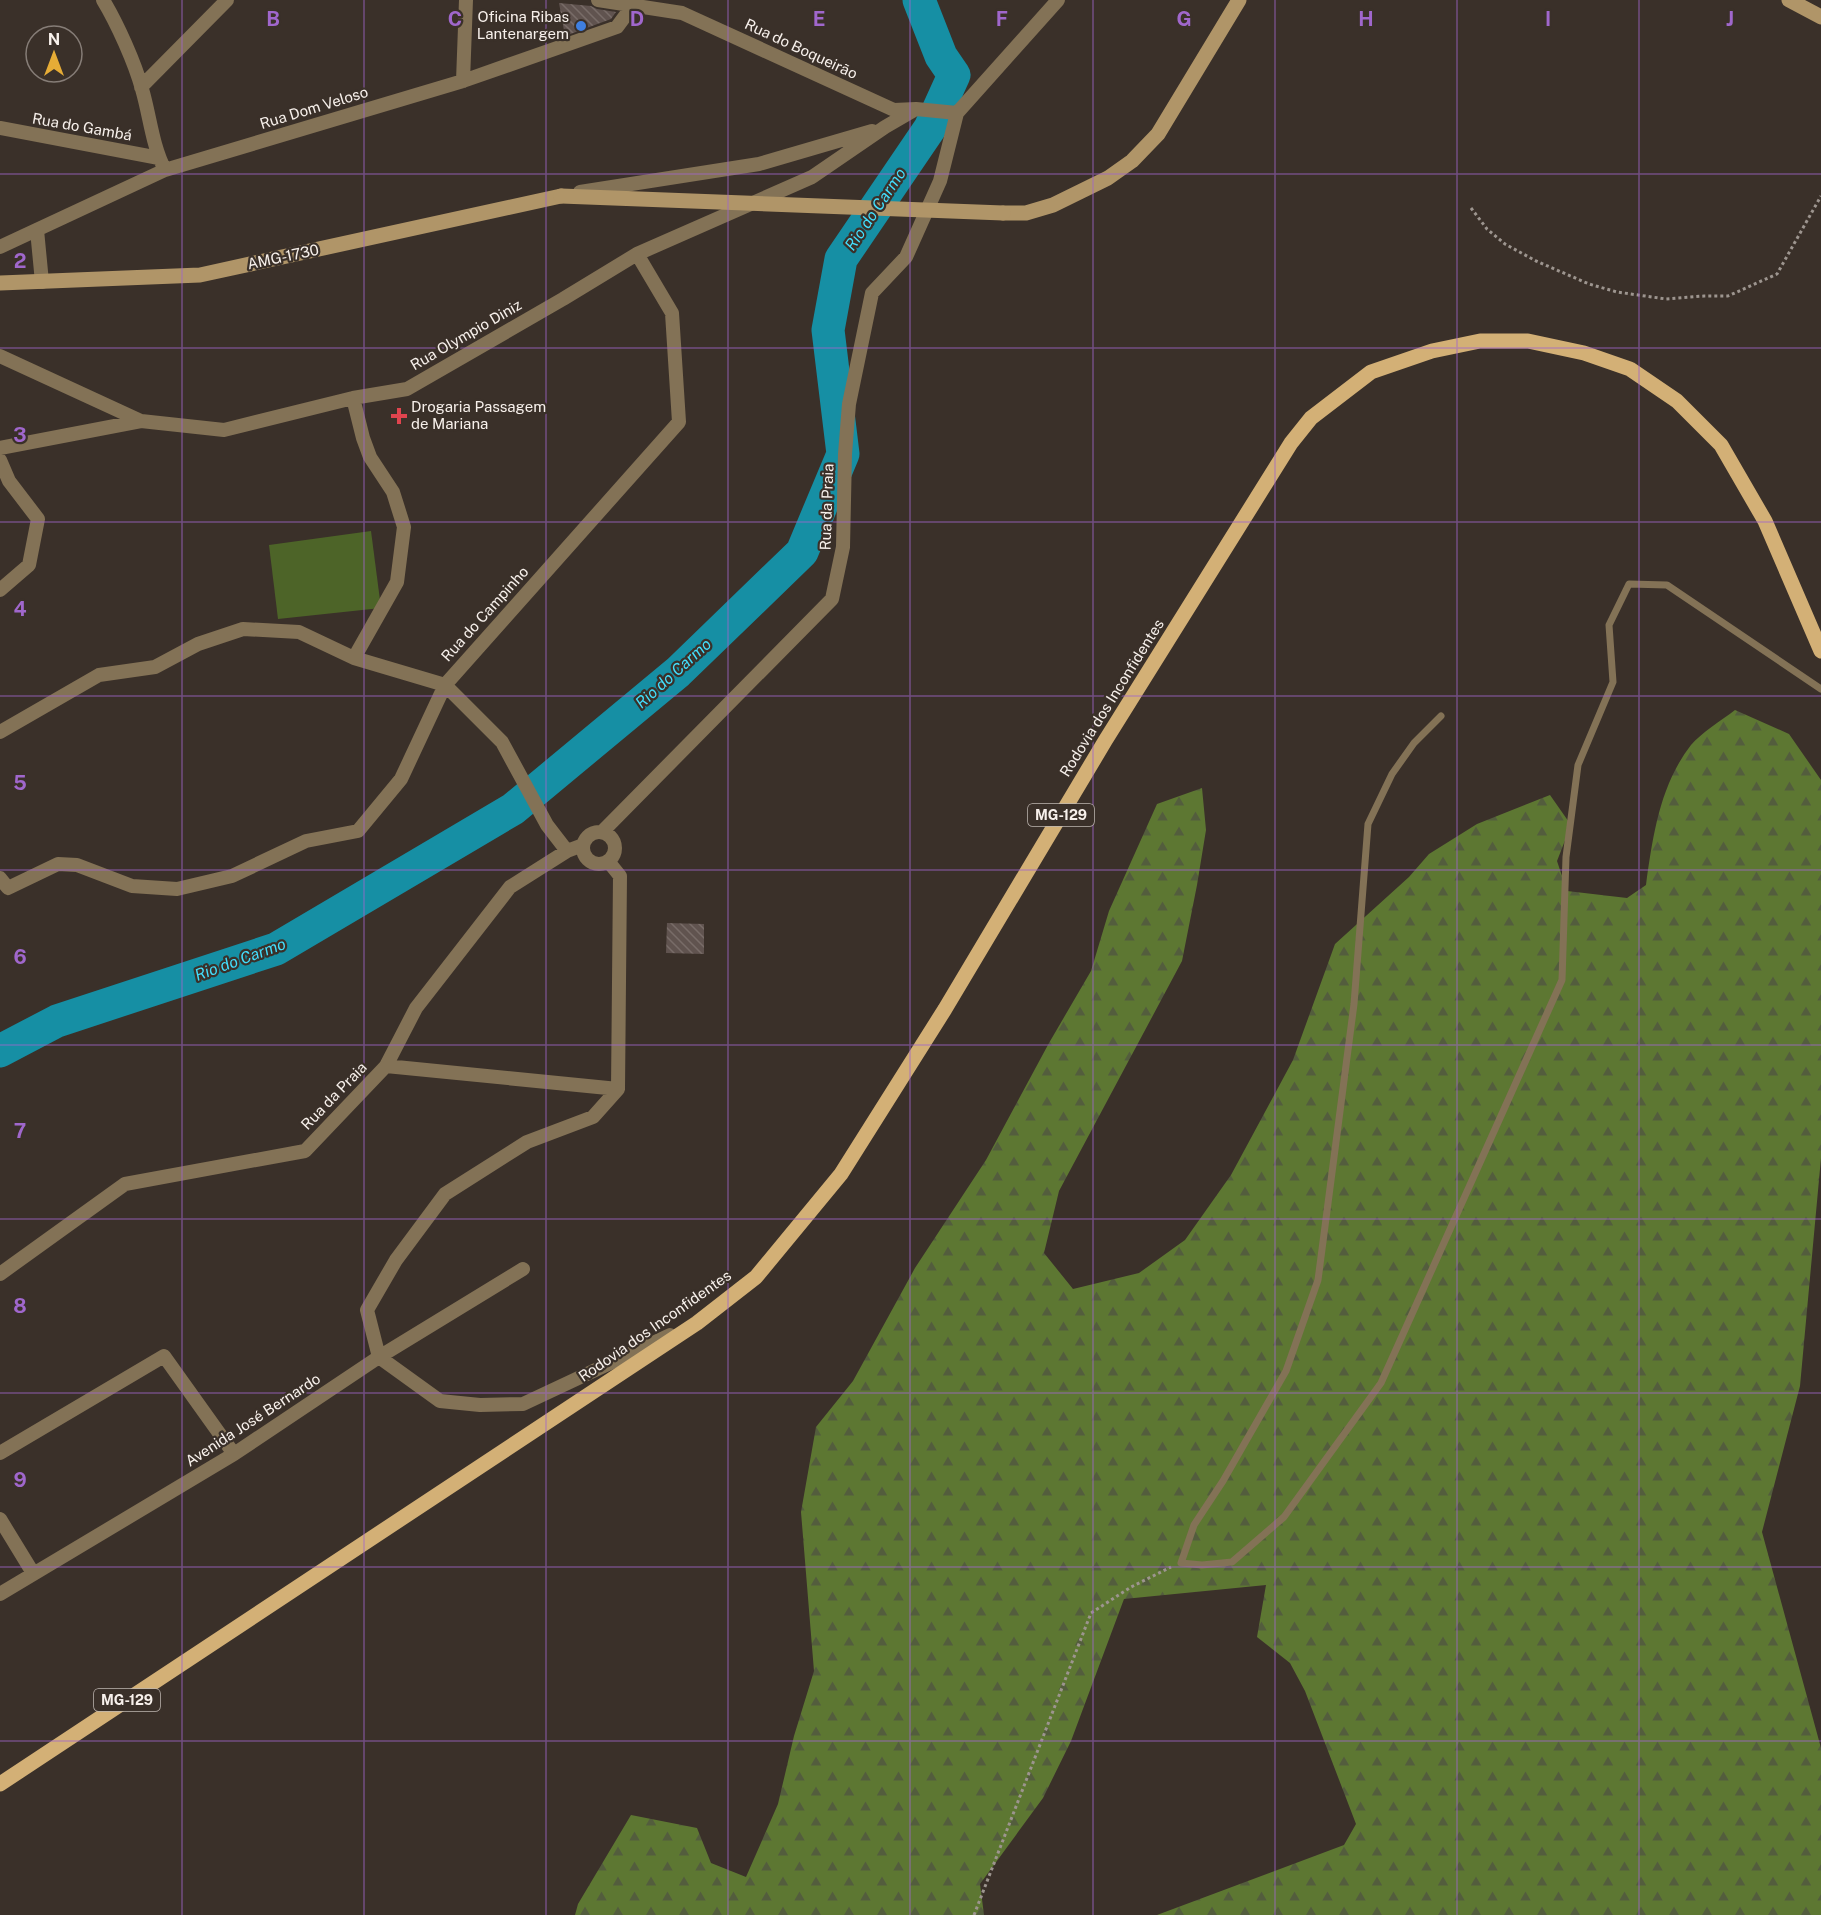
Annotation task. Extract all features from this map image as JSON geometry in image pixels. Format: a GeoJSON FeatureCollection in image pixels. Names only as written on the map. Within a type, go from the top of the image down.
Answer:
{"type":"FeatureCollection","features":[{"type":"Feature","properties":{"kind":"main road","name":"AMG-1730"},"geometry":{"type":"LineString","coordinates":[[0,283],[200,275],[561,196],[1026,213],[1053,205],[1108,178],[1132,161],[1158,134],[1239,0]]}},
{"type":"Feature","properties":{"kind":"main road"},"geometry":{"type":"LineString","coordinates":[[1789,0],[1821,17]]}},
{"type":"Feature","properties":{"kind":"main road","name":"Rodovia dos Inconfidentes"},"geometry":{"type":"LineString","coordinates":[[0,1784],[697,1323],[756,1277],[841,1174],[939,1018],[1105,741],[1291,443],[1311,418],[1371,372],[1432,351],[1480,341],[1528,341],[1584,353],[1630,369],[1677,401],[1721,445],[1765,521],[1821,651]]}},
{"type":"Feature","properties":{"kind":"street"},"geometry":{"type":"LineString","coordinates":[[103,0],[112,15],[141,87],[162,164]]}},
{"type":"Feature","properties":{"kind":"street"},"geometry":{"type":"LineString","coordinates":[[141,87],[227,0]]}},
{"type":"Feature","properties":{"kind":"street"},"geometry":{"type":"LineString","coordinates":[[463,81],[466,0]]}},
{"type":"Feature","properties":{"kind":"street","name":"Rua do Boqueirão"},"geometry":{"type":"LineString","coordinates":[[598,0],[682,13],[894,110],[916,109],[957,114]]}},
{"type":"Feature","properties":{"kind":"street"},"geometry":{"type":"LineString","coordinates":[[957,114],[1058,0]]}},
{"type":"Feature","properties":{"kind":"street","name":"Rua Dom Veloso"},"geometry":{"type":"LineString","coordinates":[[0,247],[162,164],[463,81],[617,27],[634,4]]}},
{"type":"Feature","properties":{"kind":"street","name":"Rua Olympio Diniz"},"geometry":{"type":"LineString","coordinates":[[0,356],[141,421],[224,430],[353,398],[407,389],[637,254],[813,177],[885,127],[916,109]]}},
{"type":"Feature","properties":{"kind":"street","name":"Rua da Praia"},"geometry":{"type":"LineString","coordinates":[[602,832],[832,599],[843,547],[845,454],[849,404],[872,293],[906,257],[940,181],[957,114]]}},
{"type":"Feature","properties":{"kind":"street"},"geometry":{"type":"LineString","coordinates":[[561,196],[759,164],[885,127]]}},
{"type":"Feature","properties":{"kind":"street","name":"Rua do Gambá"},"geometry":{"type":"LineString","coordinates":[[0,128],[162,164]]}},
{"type":"Feature","properties":{"kind":"street"},"geometry":{"type":"LineString","coordinates":[[37,230],[42,282]]}},
{"type":"Feature","properties":{"kind":"street","name":"Rua do Campinho"},"geometry":{"type":"LineString","coordinates":[[0,732],[99,675],[155,667],[198,644],[243,629],[299,632],[354,658],[445,685],[678,422],[672,313],[637,254]]}},
{"type":"Feature","properties":{"kind":"street"},"geometry":{"type":"LineString","coordinates":[[353,398],[370,457],[393,492],[404,527],[397,582],[354,658]]}},
{"type":"Feature","properties":{"kind":"street"},"geometry":{"type":"LineString","coordinates":[[0,448],[141,421]]}},
{"type":"Feature","properties":{"kind":"street"},"geometry":{"type":"LineString","coordinates":[[0,460],[9,481],[38,519],[29,565],[0,590]]}},
{"type":"Feature","properties":{"kind":"street"},"geometry":{"type":"LineString","coordinates":[[0,878],[8,888],[58,864],[77,866],[132,886],[177,889],[232,876],[306,841],[358,831],[401,779],[445,685],[502,742],[547,825],[567,851]]}},
{"type":"Feature","properties":{"kind":"street"},"geometry":{"type":"LineString","coordinates":[[602,832],[611,837],[615,847],[612,857],[608,861],[592,862],[585,855],[583,845],[592,833],[602,832]]}},
{"type":"Feature","properties":{"kind":"street","name":"Rua da Praia"},"geometry":{"type":"LineString","coordinates":[[0,1274],[125,1184],[305,1151],[386,1066],[416,1008],[510,887],[567,851],[583,845]]}},
{"type":"Feature","properties":{"kind":"street"},"geometry":{"type":"LineString","coordinates":[[608,861],[620,876],[618,1089],[593,1117],[527,1142],[445,1194],[396,1260],[368,1310],[379,1357],[440,1401],[480,1405],[523,1404],[697,1323]]}},
{"type":"Feature","properties":{"kind":"street"},"geometry":{"type":"LineString","coordinates":[[386,1066],[618,1089]]}},
{"type":"Feature","properties":{"kind":"street","name":"Avenida José Bernardo"},"geometry":{"type":"LineString","coordinates":[[0,1594],[234,1455],[379,1357],[523,1269]]}},
{"type":"Feature","properties":{"kind":"street"},"geometry":{"type":"LineString","coordinates":[[0,1453],[164,1356],[234,1455]]}},
{"type":"Feature","properties":{"kind":"street"},"geometry":{"type":"LineString","coordinates":[[0,1519],[33,1573]]}},
{"type":"Feature","properties":{"kind":"lane"},"geometry":{"type":"LineString","coordinates":[[1441,716],[1414,743],[1392,774],[1368,824],[1354,1004],[1318,1280],[1286,1371],[1223,1481],[1194,1525],[1181,1563],[1202,1565],[1232,1562],[1284,1517],[1381,1383],[1562,980],[1566,856],[1578,765],[1613,682],[1609,625],[1629,584],[1667,585],[1821,689]]}},
{"type":"Feature","properties":{"kind":"path"},"geometry":{"type":"LineString","coordinates":[[1471,208],[1487,229],[1505,244],[1536,261],[1588,284],[1617,292],[1675,299],[1728,296],[1777,274],[1821,196]]}},
{"type":"Feature","properties":{"kind":"path"},"geometry":{"type":"LineString","coordinates":[[974,1915],[1091,1613],[1131,1587],[1181,1563]]}},
{"type":"Feature","properties":{"kind":"green space"},"geometry":{"type":"Polygon","coordinates":[[[371,531],[381,608],[278,619],[269,545],[371,531]]]}},
{"type":"Feature","properties":{"kind":"green space"},"geometry":{"type":"Polygon","coordinates":[[[1735,710],[1789,734],[1821,780],[1821,1158],[1800,1386],[1762,1532],[1821,1748],[1821,1915],[1157,1915],[1344,1845],[1356,1824],[1305,1691],[1290,1663],[1257,1637],[1266,1585],[1124,1599],[1071,1741],[1043,1798],[980,1884],[984,1915],[575,1915],[578,1904],[631,1815],[697,1828],[711,1863],[746,1877],[778,1804],[794,1736],[814,1671],[801,1512],[816,1427],[853,1381],[915,1268],[986,1160],[1091,971],[1109,911],[1157,804],[1202,788],[1206,830],[1197,885],[1182,961],[1059,1191],[1044,1253],[1073,1289],[1139,1273],[1185,1240],[1231,1175],[1293,1060],[1335,944],[1409,877],[1429,854],[1477,824],[1550,795],[1571,825],[1557,861],[1567,891],[1627,898],[1646,885],[1660,811],[1680,760],[1695,740],[1735,710]]]}},
{"type":"Feature","properties":{"kind":"building","name":"Oficina Ribas Lantenargem"},"geometry":{"type":"Polygon","coordinates":[[[559,3],[591,6],[616,12],[611,19],[565,36],[559,3]]]}},
{"type":"Feature","properties":{"kind":"building"},"geometry":{"type":"Polygon","coordinates":[[[667,923],[704,924],[704,954],[666,953],[667,923]]]}},
{"type":"Feature","properties":{"kind":"waterway","name":"Rio do Carmo"},"geometry":{"type":"LineString","coordinates":[[0,1051],[57,1021],[276,949],[513,809],[678,672],[802,552],[843,454],[828,330],[841,259],[930,128],[954,75],[941,56],[919,0]]}},
{"type":"Feature","properties":{"kind":"place","name":"Oficina Ribas Lantenargem"},"geometry":{"type":"Point","coordinates":[581,26]}},
{"type":"Feature","properties":{"kind":"place","name":"Drogaria Passagem de Mariana"},"geometry":{"type":"Point","coordinates":[399,416]}}]}
